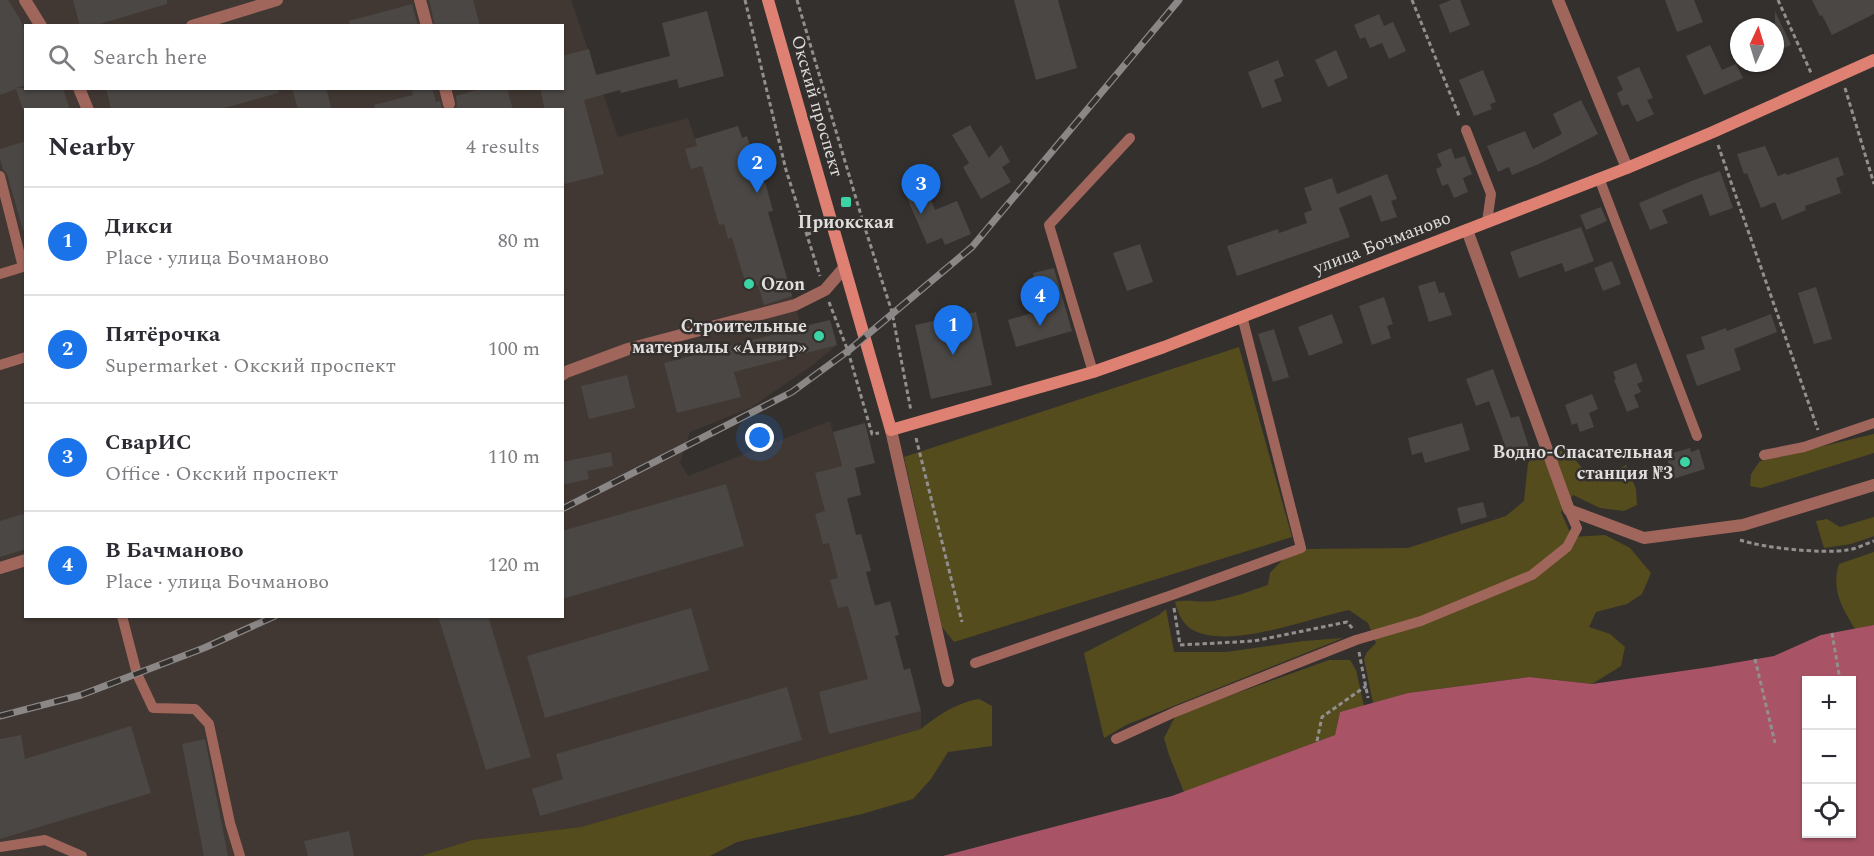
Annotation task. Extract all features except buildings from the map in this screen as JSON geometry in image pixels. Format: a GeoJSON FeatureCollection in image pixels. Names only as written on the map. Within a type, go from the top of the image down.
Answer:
{"type":"FeatureCollection","features":[{"type":"Feature","properties":{"kind":"main road","name":"Окский проспект"},"geometry":{"type":"LineString","coordinates":[[768,0],[891,430]]}},
{"type":"Feature","properties":{"kind":"main road","name":"улица Бочманово"},"geometry":{"type":"LineString","coordinates":[[891,430],[1093,372],[1164,347],[1627,168],[1874,60]]}},
{"type":"Feature","properties":{"kind":"street"},"geometry":{"type":"LineString","coordinates":[[25,0],[40,24]]}},
{"type":"Feature","properties":{"kind":"street"},"geometry":{"type":"LineString","coordinates":[[199,24],[278,0]]}},
{"type":"Feature","properties":{"kind":"street"},"geometry":{"type":"LineString","coordinates":[[420,0],[427,24]]}},
{"type":"Feature","properties":{"kind":"street"},"geometry":{"type":"LineString","coordinates":[[1558,0],[1627,168]]}},
{"type":"Feature","properties":{"kind":"street"},"geometry":{"type":"LineString","coordinates":[[81,90],[87,108]]}},
{"type":"Feature","properties":{"kind":"street"},"geometry":{"type":"LineString","coordinates":[[446,90],[449,104]]}},
{"type":"Feature","properties":{"kind":"street"},"geometry":{"type":"LineString","coordinates":[[1467,230],[1569,510],[1644,538],[1743,525],[1874,485]]}},
{"type":"Feature","properties":{"kind":"street"},"geometry":{"type":"LineString","coordinates":[[564,374],[628,349],[795,305],[825,290],[844,268]]}},
{"type":"Feature","properties":{"kind":"street"},"geometry":{"type":"LineString","coordinates":[[891,430],[948,681]]}},
{"type":"Feature","properties":{"kind":"street"},"geometry":{"type":"LineString","coordinates":[[0,568],[24,561]]}},
{"type":"Feature","properties":{"kind":"lane"},"geometry":{"type":"LineString","coordinates":[[1466,130],[1491,194],[1487,222]]}},
{"type":"Feature","properties":{"kind":"lane"},"geometry":{"type":"LineString","coordinates":[[1093,372],[1049,225],[1130,138]]}},
{"type":"Feature","properties":{"kind":"lane"},"geometry":{"type":"LineString","coordinates":[[0,176],[24,272],[0,274]]}},
{"type":"Feature","properties":{"kind":"lane"},"geometry":{"type":"LineString","coordinates":[[1599,178],[1697,436]]}},
{"type":"Feature","properties":{"kind":"lane"},"geometry":{"type":"LineString","coordinates":[[975,663],[1301,548],[1242,316]]}},
{"type":"Feature","properties":{"kind":"lane"},"geometry":{"type":"LineString","coordinates":[[0,365],[24,358]]}},
{"type":"Feature","properties":{"kind":"lane"},"geometry":{"type":"LineString","coordinates":[[1764,455],[1804,447],[1874,423]]}},
{"type":"Feature","properties":{"kind":"lane"},"geometry":{"type":"LineString","coordinates":[[1116,739],[1175,712],[1356,640],[1421,621],[1532,575],[1567,547],[1577,528],[1569,510]]}},
{"type":"Feature","properties":{"kind":"lane"},"geometry":{"type":"LineString","coordinates":[[123,618],[137,674],[153,708],[195,709],[209,724],[230,823],[240,856]]}},
{"type":"Feature","properties":{"kind":"lane"},"geometry":{"type":"LineString","coordinates":[[0,847],[45,840],[82,856]]}},
{"type":"Feature","properties":{"kind":"path"},"geometry":{"type":"LineString","coordinates":[[745,0],[786,170],[825,290],[848,351],[872,434],[891,430]]}},
{"type":"Feature","properties":{"kind":"path"},"geometry":{"type":"LineString","coordinates":[[797,0],[892,312],[917,448],[962,622]]}},
{"type":"Feature","properties":{"kind":"path"},"geometry":{"type":"LineString","coordinates":[[1412,0],[1466,130]]}},
{"type":"Feature","properties":{"kind":"path"},"geometry":{"type":"LineString","coordinates":[[1778,0],[1817,86]]}},
{"type":"Feature","properties":{"kind":"path"},"geometry":{"type":"LineString","coordinates":[[1841,75],[1874,184]]}},
{"type":"Feature","properties":{"kind":"path"},"geometry":{"type":"LineString","coordinates":[[1713,132],[1822,441]]}},
{"type":"Feature","properties":{"kind":"path"},"geometry":{"type":"LineString","coordinates":[[1737,539],[1755,545],[1823,551],[1848,550],[1874,542]]}},
{"type":"Feature","properties":{"kind":"path"},"geometry":{"type":"LineString","coordinates":[[1174,609],[1180,645],[1254,641],[1347,622],[1354,630],[1368,698]]}},
{"type":"Feature","properties":{"kind":"path"},"geometry":{"type":"LineString","coordinates":[[1832,633],[1839,676]]}},
{"type":"Feature","properties":{"kind":"path"},"geometry":{"type":"LineString","coordinates":[[1755,659],[1776,743]]}},
{"type":"Feature","properties":{"kind":"path"},"geometry":{"type":"LineString","coordinates":[[1317,741],[1322,717],[1366,686]]}},
{"type":"Feature","properties":{"kind":"shaded area"},"geometry":{"type":"Polygon","coordinates":[[[0,0],[571,0],[618,137],[688,118],[695,139],[738,126],[742,138],[747,136],[751,150],[746,152],[756,185],[765,182],[773,211],[763,213],[768,228],[772,226],[801,326],[830,320],[837,345],[810,367],[752,407],[690,432],[680,462],[688,476],[830,421],[843,471],[855,468],[861,495],[847,499],[856,535],[861,534],[871,571],[866,572],[875,605],[890,601],[899,635],[895,636],[903,670],[921,711],[921,729],[581,827],[472,840],[421,856],[0,856],[0,0]]]}},
{"type":"Feature","properties":{"kind":"shaded area"},"geometry":{"type":"Polygon","coordinates":[[[1239,347],[1292,537],[954,642],[942,627],[904,457],[1239,347]]]}},
{"type":"Feature","properties":{"kind":"shaded area"},"geometry":{"type":"Polygon","coordinates":[[[1874,434],[1874,453],[1761,488],[1750,486],[1751,474],[1760,461],[1874,434]]]}},
{"type":"Feature","properties":{"kind":"shaded area"},"geometry":{"type":"Polygon","coordinates":[[[1540,450],[1559,450],[1570,454],[1584,470],[1607,475],[1626,465],[1636,489],[1637,505],[1624,511],[1600,508],[1573,495],[1561,512],[1572,537],[1605,535],[1630,548],[1651,573],[1642,594],[1627,604],[1596,612],[1589,627],[1610,634],[1625,647],[1621,666],[1592,684],[1529,677],[1408,693],[1373,703],[1364,659],[1376,643],[1368,623],[1349,610],[1269,631],[1226,636],[1207,635],[1191,629],[1179,613],[1175,602],[1213,601],[1268,585],[1270,573],[1284,558],[1305,549],[1408,548],[1506,516],[1524,501],[1528,463],[1540,450]]]}},
{"type":"Feature","properties":{"kind":"shaded area"},"geometry":{"type":"Polygon","coordinates":[[[1874,517],[1874,536],[1851,544],[1824,548],[1816,521],[1827,519],[1840,527],[1874,517]]]}},
{"type":"Feature","properties":{"kind":"shaded area"},"geometry":{"type":"Polygon","coordinates":[[[1874,552],[1874,625],[1855,629],[1842,606],[1837,590],[1839,564],[1874,552]]]}},
{"type":"Feature","properties":{"kind":"shaded area"},"geometry":{"type":"Polygon","coordinates":[[[1166,609],[1174,652],[1226,652],[1343,638],[1126,725],[1104,738],[1084,653],[1159,615],[1166,609]]]}},
{"type":"Feature","properties":{"kind":"shaded area"},"geometry":{"type":"Polygon","coordinates":[[[1874,625],[1874,856],[943,856],[1172,796],[1335,735],[1340,712],[1408,693],[1529,677],[1592,684],[1774,656],[1821,635],[1874,625]]]}},
{"type":"Feature","properties":{"kind":"shaded area"},"geometry":{"type":"Polygon","coordinates":[[[1329,660],[1350,660],[1356,670],[1364,706],[1340,712],[1335,735],[1184,792],[1164,738],[1176,715],[1329,660]]]}},
{"type":"Feature","properties":{"kind":"shaded area"},"geometry":{"type":"Polygon","coordinates":[[[979,699],[992,706],[992,746],[948,752],[931,779],[913,799],[862,814],[737,842],[710,856],[421,856],[472,840],[581,827],[921,729],[948,710],[979,699]]]}},
{"type":"Feature","properties":{"kind":"railway"},"geometry":{"type":"LineString","coordinates":[[564,508],[792,392],[848,351],[972,247],[1179,0]]}},
{"type":"Feature","properties":{"kind":"railway"},"geometry":{"type":"LineString","coordinates":[[0,716],[81,695],[204,648],[271,618]]}},
{"type":"Feature","properties":{"kind":"place","name":"Пятёрочка"},"geometry":{"type":"Point","coordinates":[757,193]}},
{"type":"Feature","properties":{"kind":"place","name":"Приокская"},"geometry":{"type":"Point","coordinates":[846,202]}},
{"type":"Feature","properties":{"kind":"place","name":"СварИС"},"geometry":{"type":"Point","coordinates":[921,214]}},
{"type":"Feature","properties":{"kind":"place","name":"Ozon"},"geometry":{"type":"Point","coordinates":[749,284]}},
{"type":"Feature","properties":{"kind":"place","name":"В Бачманово"},"geometry":{"type":"Point","coordinates":[1040,326]}},
{"type":"Feature","properties":{"kind":"place","name":"Строительные материалы «Анвир»"},"geometry":{"type":"Point","coordinates":[819,336]}},
{"type":"Feature","properties":{"kind":"place","name":"Дикси"},"geometry":{"type":"Point","coordinates":[953,355]}},
{"type":"Feature","properties":{"kind":"place","name":"Водно-Спасательная станция №3"},"geometry":{"type":"Point","coordinates":[1685,462]}}]}
